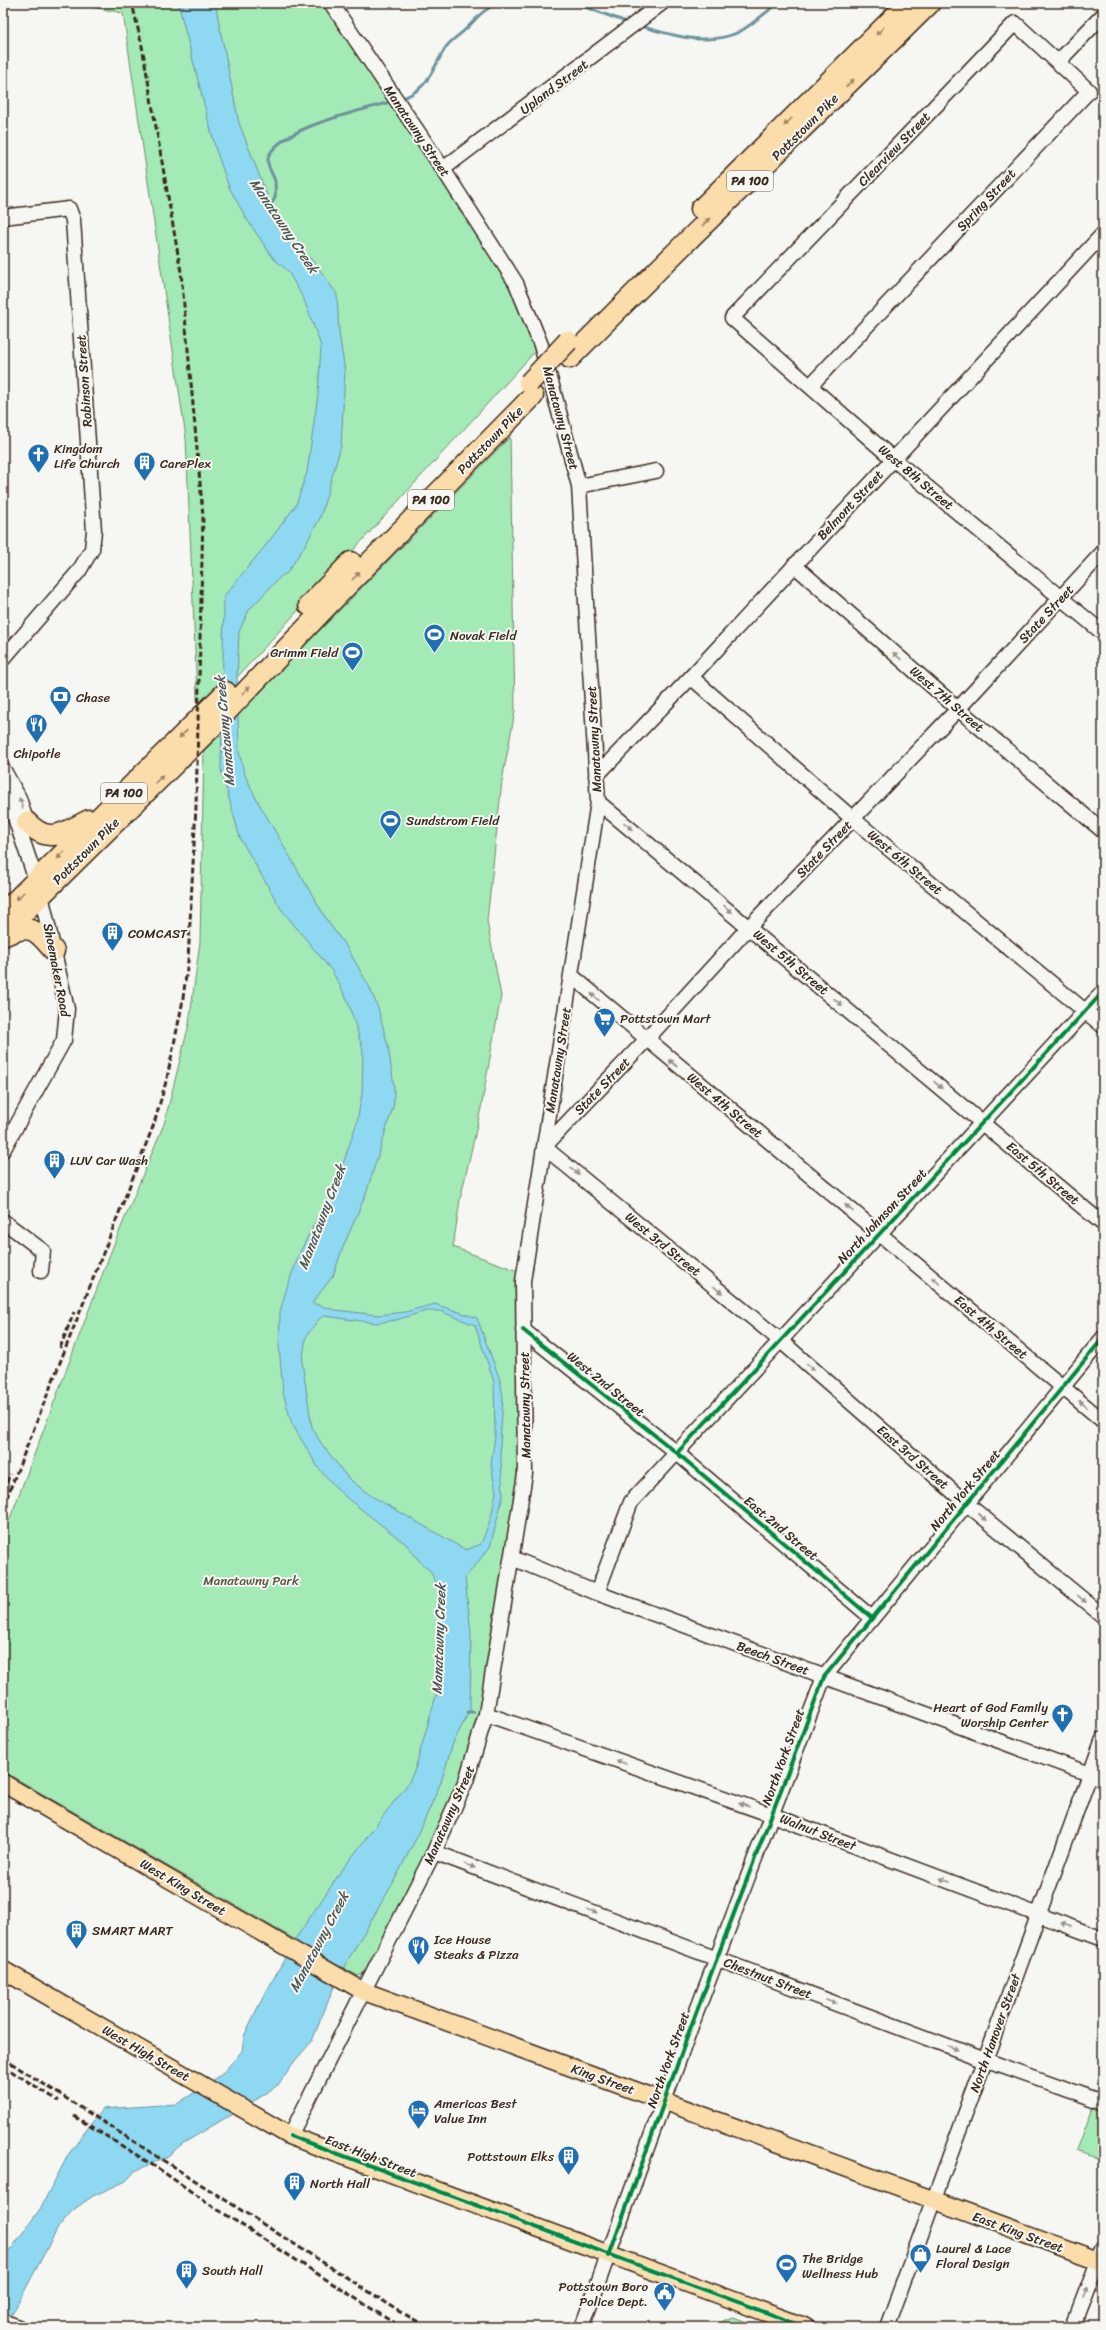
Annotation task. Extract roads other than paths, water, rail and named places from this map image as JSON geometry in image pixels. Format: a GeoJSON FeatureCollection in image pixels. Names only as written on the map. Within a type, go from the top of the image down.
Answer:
{"type":"FeatureCollection","features":[{"type":"Feature","properties":{"kind":"highway","name":"Pottstown Pike"},"geometry":{"type":"LineString","coordinates":[[3,913],[40,883],[210,729],[569,350],[908,3]]}},
{"type":"Feature","properties":{"kind":"highway","name":"Pottstown Pike"},"geometry":{"type":"LineString","coordinates":[[569,350],[772,159],[930,3]]}},
{"type":"Feature","properties":{"kind":"highway","name":"Pottstown Pike"},"geometry":{"type":"LineString","coordinates":[[3,933],[40,883],[104,813],[212,707],[329,584],[531,390]]}},
{"type":"Feature","properties":{"kind":"highway"},"geometry":{"type":"LineString","coordinates":[[27,822],[37,832],[46,836],[58,835],[104,813]]}},
{"type":"Feature","properties":{"kind":"highway"},"geometry":{"type":"LineString","coordinates":[[3,936],[17,930],[33,930],[41,935],[54,952]]}},
{"type":"Feature","properties":{"kind":"main road","name":"West King Street"},"geometry":{"type":"LineString","coordinates":[[3,1783],[278,1944],[358,1989]]}},
{"type":"Feature","properties":{"kind":"main road","name":"West High Street"},"geometry":{"type":"LineString","coordinates":[[3,1970],[290,2136]]}},
{"type":"Feature","properties":{"kind":"main road","name":"King Street"},"geometry":{"type":"LineString","coordinates":[[358,1989],[933,2202]]}},
{"type":"Feature","properties":{"kind":"main road","name":"East High Street"},"geometry":{"type":"LineString","coordinates":[[290,2136],[609,2256],[805,2327]]}},
{"type":"Feature","properties":{"kind":"main road","name":"East King Street"},"geometry":{"type":"LineString","coordinates":[[933,2202],[1101,2257]]}},
{"type":"Feature","properties":{"kind":"street","name":"Manatawny Street"},"geometry":{"type":"LineString","coordinates":[[290,2136],[358,1989],[434,1852],[466,1781],[486,1714],[525,1474],[523,1282],[598,802],[580,486],[541,345],[516,283],[443,169],[331,3]]}},
{"type":"Feature","properties":{"kind":"street","name":"Upland Street"},"geometry":{"type":"LineString","coordinates":[[443,169],[662,3]]}},
{"type":"Feature","properties":{"kind":"street"},"geometry":{"type":"LineString","coordinates":[[1059,61],[1103,15]]}},
{"type":"Feature","properties":{"kind":"street","name":"Clearview Street"},"geometry":{"type":"LineString","coordinates":[[732,318],[1015,23],[1059,61]]}},
{"type":"Feature","properties":{"kind":"street","name":"Spring Street"},"geometry":{"type":"LineString","coordinates":[[811,385],[1089,91],[1059,61]]}},
{"type":"Feature","properties":{"kind":"street","name":"Robinson Street"},"geometry":{"type":"LineString","coordinates":[[3,216],[69,209],[73,220],[94,531],[92,549],[79,571],[3,659]]}},
{"type":"Feature","properties":{"kind":"street","name":"Belmont Street"},"geometry":{"type":"LineString","coordinates":[[596,776],[691,677],[892,458],[1103,234]]}},
{"type":"Feature","properties":{"kind":"street","name":"West 8th Street"},"geometry":{"type":"LineString","coordinates":[[732,318],[811,385],[892,458],[1103,633]]}},
{"type":"Feature","properties":{"kind":"street"},"geometry":{"type":"LineString","coordinates":[[580,486],[656,470]]}},
{"type":"Feature","properties":{"kind":"street","name":"State Street"},"geometry":{"type":"LineString","coordinates":[[544,1147],[646,1040],[749,927],[958,709],[1103,552]]}},
{"type":"Feature","properties":{"kind":"street","name":"West 7th Street"},"geometry":{"type":"LineString","coordinates":[[794,565],[958,709],[1103,831]]}},
{"type":"Feature","properties":{"kind":"street","name":"West 6th Street"},"geometry":{"type":"LineString","coordinates":[[691,677],[853,819],[1103,1026]]}},
{"type":"Feature","properties":{"kind":"street","name":"Shoemaker Road"},"geometry":{"type":"LineString","coordinates":[[3,768],[19,798],[27,822],[67,1009],[64,1040],[3,1150]]}},
{"type":"Feature","properties":{"kind":"street","name":"Shoemaker Road"},"geometry":{"type":"LineString","coordinates":[[3,790],[10,803],[40,883]]}},
{"type":"Feature","properties":{"kind":"street","name":"West 5th Street"},"geometry":{"type":"LineString","coordinates":[[598,802],[984,1123]]}},
{"type":"Feature","properties":{"kind":"street","name":"West 4th Street"},"geometry":{"type":"LineString","coordinates":[[572,976],[646,1040],[879,1233]]}},
{"type":"Feature","properties":{"kind":"street","name":"North Johnson Street"},"geometry":{"type":"LineString","coordinates":[[597,1593],[631,1502],[879,1233],[984,1123],[1103,992]]}},
{"type":"Feature","properties":{"kind":"street","name":"East 5th Street"},"geometry":{"type":"LineString","coordinates":[[984,1123],[1103,1224]]}},
{"type":"Feature","properties":{"kind":"street","name":"West 3rd Street"},"geometry":{"type":"LineString","coordinates":[[544,1147],[781,1341]]}},
{"type":"Feature","properties":{"kind":"street"},"geometry":{"type":"LineString","coordinates":[[3,1221],[43,1251],[41,1271]]}},
{"type":"Feature","properties":{"kind":"street","name":"East 4th Street"},"geometry":{"type":"LineString","coordinates":[[879,1233],[1103,1421]]}},
{"type":"Feature","properties":{"kind":"street","name":"West 2nd Street"},"geometry":{"type":"LineString","coordinates":[[523,1330],[677,1453]]}},
{"type":"Feature","properties":{"kind":"street","name":"North York Street"},"geometry":{"type":"LineString","coordinates":[[582,2327],[717,1958],[824,1677],[1103,1338]]}},
{"type":"Feature","properties":{"kind":"street","name":"East 3rd Street"},"geometry":{"type":"LineString","coordinates":[[781,1341],[967,1504],[1103,1616]]}},
{"type":"Feature","properties":{"kind":"street","name":"East 2nd Street"},"geometry":{"type":"LineString","coordinates":[[677,1453],[872,1618]]}},
{"type":"Feature","properties":{"kind":"street","name":"Beech Street"},"geometry":{"type":"LineString","coordinates":[[512,1558],[597,1593],[1096,1776]]}},
{"type":"Feature","properties":{"kind":"street","name":"Walnut Street"},"geometry":{"type":"LineString","coordinates":[[486,1714],[772,1815],[1103,1939]]}},
{"type":"Feature","properties":{"kind":"street","name":"North Hanover Street"},"geometry":{"type":"LineString","coordinates":[[887,2327],[1038,1915],[1096,1776],[1103,1739]]}},
{"type":"Feature","properties":{"kind":"street","name":"Chestnut Street"},"geometry":{"type":"LineString","coordinates":[[434,1852],[985,2060],[1103,2102]]}},
{"type":"Feature","properties":{"kind":"street"},"geometry":{"type":"LineString","coordinates":[[1073,2327],[1101,2257]]}},
{"type":"Feature","properties":{"kind":"street"},"geometry":{"type":"LineString","coordinates":[[3,2321],[18,2327]]}},
{"type":"Feature","properties":{"kind":"water","name":"Manatawny Creek"},"geometry":{"type":"Polygon","coordinates":[[[178,3],[215,3],[239,123],[269,200],[287,236],[314,262],[337,294],[339,332],[345,372],[341,446],[320,518],[304,547],[287,573],[280,577],[249,610],[239,632],[237,677],[239,751],[244,773],[257,800],[328,922],[348,949],[370,988],[378,1008],[388,1046],[394,1086],[394,1104],[366,1194],[343,1247],[333,1276],[312,1303],[335,1310],[378,1315],[405,1312],[435,1304],[477,1318],[500,1380],[503,1397],[500,1444],[503,1496],[490,1547],[465,1578],[471,1633],[470,1710],[453,1743],[441,1782],[420,1831],[393,1883],[338,1977],[312,2041],[294,2062],[278,2085],[182,2144],[168,2156],[135,2171],[126,2181],[93,2196],[73,2210],[59,2226],[8,2322],[3,2327],[3,2260],[40,2209],[68,2155],[102,2109],[177,2104],[221,2075],[242,2051],[244,2036],[259,2005],[296,1938],[342,1870],[409,1782],[415,1769],[437,1692],[439,1628],[443,1609],[441,1592],[430,1571],[421,1563],[407,1545],[343,1495],[319,1469],[292,1424],[283,1393],[279,1346],[280,1312],[287,1287],[300,1252],[339,1176],[357,1122],[362,1094],[363,1050],[348,1001],[332,971],[281,909],[240,838],[221,770],[224,596],[270,540],[296,505],[307,472],[318,394],[321,346],[304,300],[288,271],[273,258],[246,218],[229,187],[216,150],[178,3]],[[426,1311],[396,1320],[376,1323],[324,1316],[318,1320],[306,1337],[302,1362],[312,1427],[321,1443],[348,1478],[370,1495],[466,1550],[481,1544],[491,1518],[496,1492],[491,1464],[495,1436],[494,1382],[475,1325],[440,1311],[426,1311]]]}},
{"type":"Feature","properties":{"kind":"waterway"},"geometry":{"type":"LineString","coordinates":[[400,99],[410,95],[424,84],[429,78],[448,44],[484,11],[498,3]]}},
{"type":"Feature","properties":{"kind":"waterway"},"geometry":{"type":"LineString","coordinates":[[574,3],[629,23]]}},
{"type":"Feature","properties":{"kind":"waterway"},"geometry":{"type":"LineString","coordinates":[[640,26],[677,36],[715,39],[739,32],[778,3]]}},
{"type":"Feature","properties":{"kind":"waterway","name":"Manatawny Creek"},"geometry":{"type":"LineString","coordinates":[[270,207],[275,197],[275,181],[268,158],[278,144],[291,135],[326,120],[393,101]]}},
{"type":"Feature","properties":{"kind":"waterway"},"geometry":{"type":"LineString","coordinates":[[467,1712],[474,1712]]}},
{"type":"Feature","properties":{"kind":"railway"},"geometry":{"type":"LineString","coordinates":[[3,1507],[154,1124],[167,1078],[182,1005],[188,961],[196,806],[203,516],[181,272],[142,46],[132,3]]}},
{"type":"Feature","properties":{"kind":"railway"},"geometry":{"type":"LineString","coordinates":[[60,1348],[74,1312]]}},
{"type":"Feature","properties":{"kind":"railway"},"geometry":{"type":"LineString","coordinates":[[3,1491],[10,1474]]}},
{"type":"Feature","properties":{"kind":"railway"},"geometry":{"type":"LineString","coordinates":[[3,2058],[396,2309],[427,2327]]}},
{"type":"Feature","properties":{"kind":"railway"},"geometry":{"type":"LineString","coordinates":[[3,2066],[59,2101]]}},
{"type":"Feature","properties":{"kind":"railway"},"geometry":{"type":"LineString","coordinates":[[74,2116],[159,2169],[206,2202],[400,2327]]}},
{"type":"Feature","properties":{"kind":"place","name":"Kingdom Life Church"},"geometry":{"type":"Point","coordinates":[39,474]}},
{"type":"Feature","properties":{"kind":"place","name":"CarePlex"},"geometry":{"type":"Point","coordinates":[144,482]}},
{"type":"Feature","properties":{"kind":"place","name":"Novak Field"},"geometry":{"type":"Point","coordinates":[434,654]}},
{"type":"Feature","properties":{"kind":"place","name":"Grimm Field"},"geometry":{"type":"Point","coordinates":[353,672]}},
{"type":"Feature","properties":{"kind":"place","name":"Chase"},"geometry":{"type":"Point","coordinates":[60,716]}},
{"type":"Feature","properties":{"kind":"place","name":"Chipotle"},"geometry":{"type":"Point","coordinates":[37,744]}},
{"type":"Feature","properties":{"kind":"place","name":"Sundstrom Field"},"geometry":{"type":"Point","coordinates":[391,840]}},
{"type":"Feature","properties":{"kind":"place","name":"COMCAST"},"geometry":{"type":"Point","coordinates":[113,952]}},
{"type":"Feature","properties":{"kind":"place","name":"Pottstown Mart"},"geometry":{"type":"Point","coordinates":[604,1038]}},
{"type":"Feature","properties":{"kind":"place","name":"LUV Car Wash"},"geometry":{"type":"Point","coordinates":[55,1180]}},
{"type":"Feature","properties":{"kind":"place","name":"Heart of God Family Worship Center"},"geometry":{"type":"Point","coordinates":[1063,1734]}},
{"type":"Feature","properties":{"kind":"place","name":"SMART MART"},"geometry":{"type":"Point","coordinates":[76,1950]}},
{"type":"Feature","properties":{"kind":"place","name":"Ice House Steaks & Pizza"},"geometry":{"type":"Point","coordinates":[418,1966]}},
{"type":"Feature","properties":{"kind":"place","name":"Americas Best Value Inn"},"geometry":{"type":"Point","coordinates":[418,2130]}},
{"type":"Feature","properties":{"kind":"place","name":"Pottstown Elks"},"geometry":{"type":"Point","coordinates":[569,2176]}},
{"type":"Feature","properties":{"kind":"place","name":"North Hall"},"geometry":{"type":"Point","coordinates":[294,2202]}},
{"type":"Feature","properties":{"kind":"place","name":"Laurel & Lace Floral Design"},"geometry":{"type":"Point","coordinates":[921,2274]}},
{"type":"Feature","properties":{"kind":"place","name":"The Bridge Wellness Hub"},"geometry":{"type":"Point","coordinates":[787,2284]}},
{"type":"Feature","properties":{"kind":"place","name":"South Hall"},"geometry":{"type":"Point","coordinates":[187,2290]}},
{"type":"Feature","properties":{"kind":"place","name":"Pottstown Boro Police Dept."},"geometry":{"type":"Point","coordinates":[664,2312]}},
{"type":"Feature","properties":{"kind":"park label","name":"Manatawny Park"},"geometry":{"type":"Point","coordinates":[251,1580]}}]}
